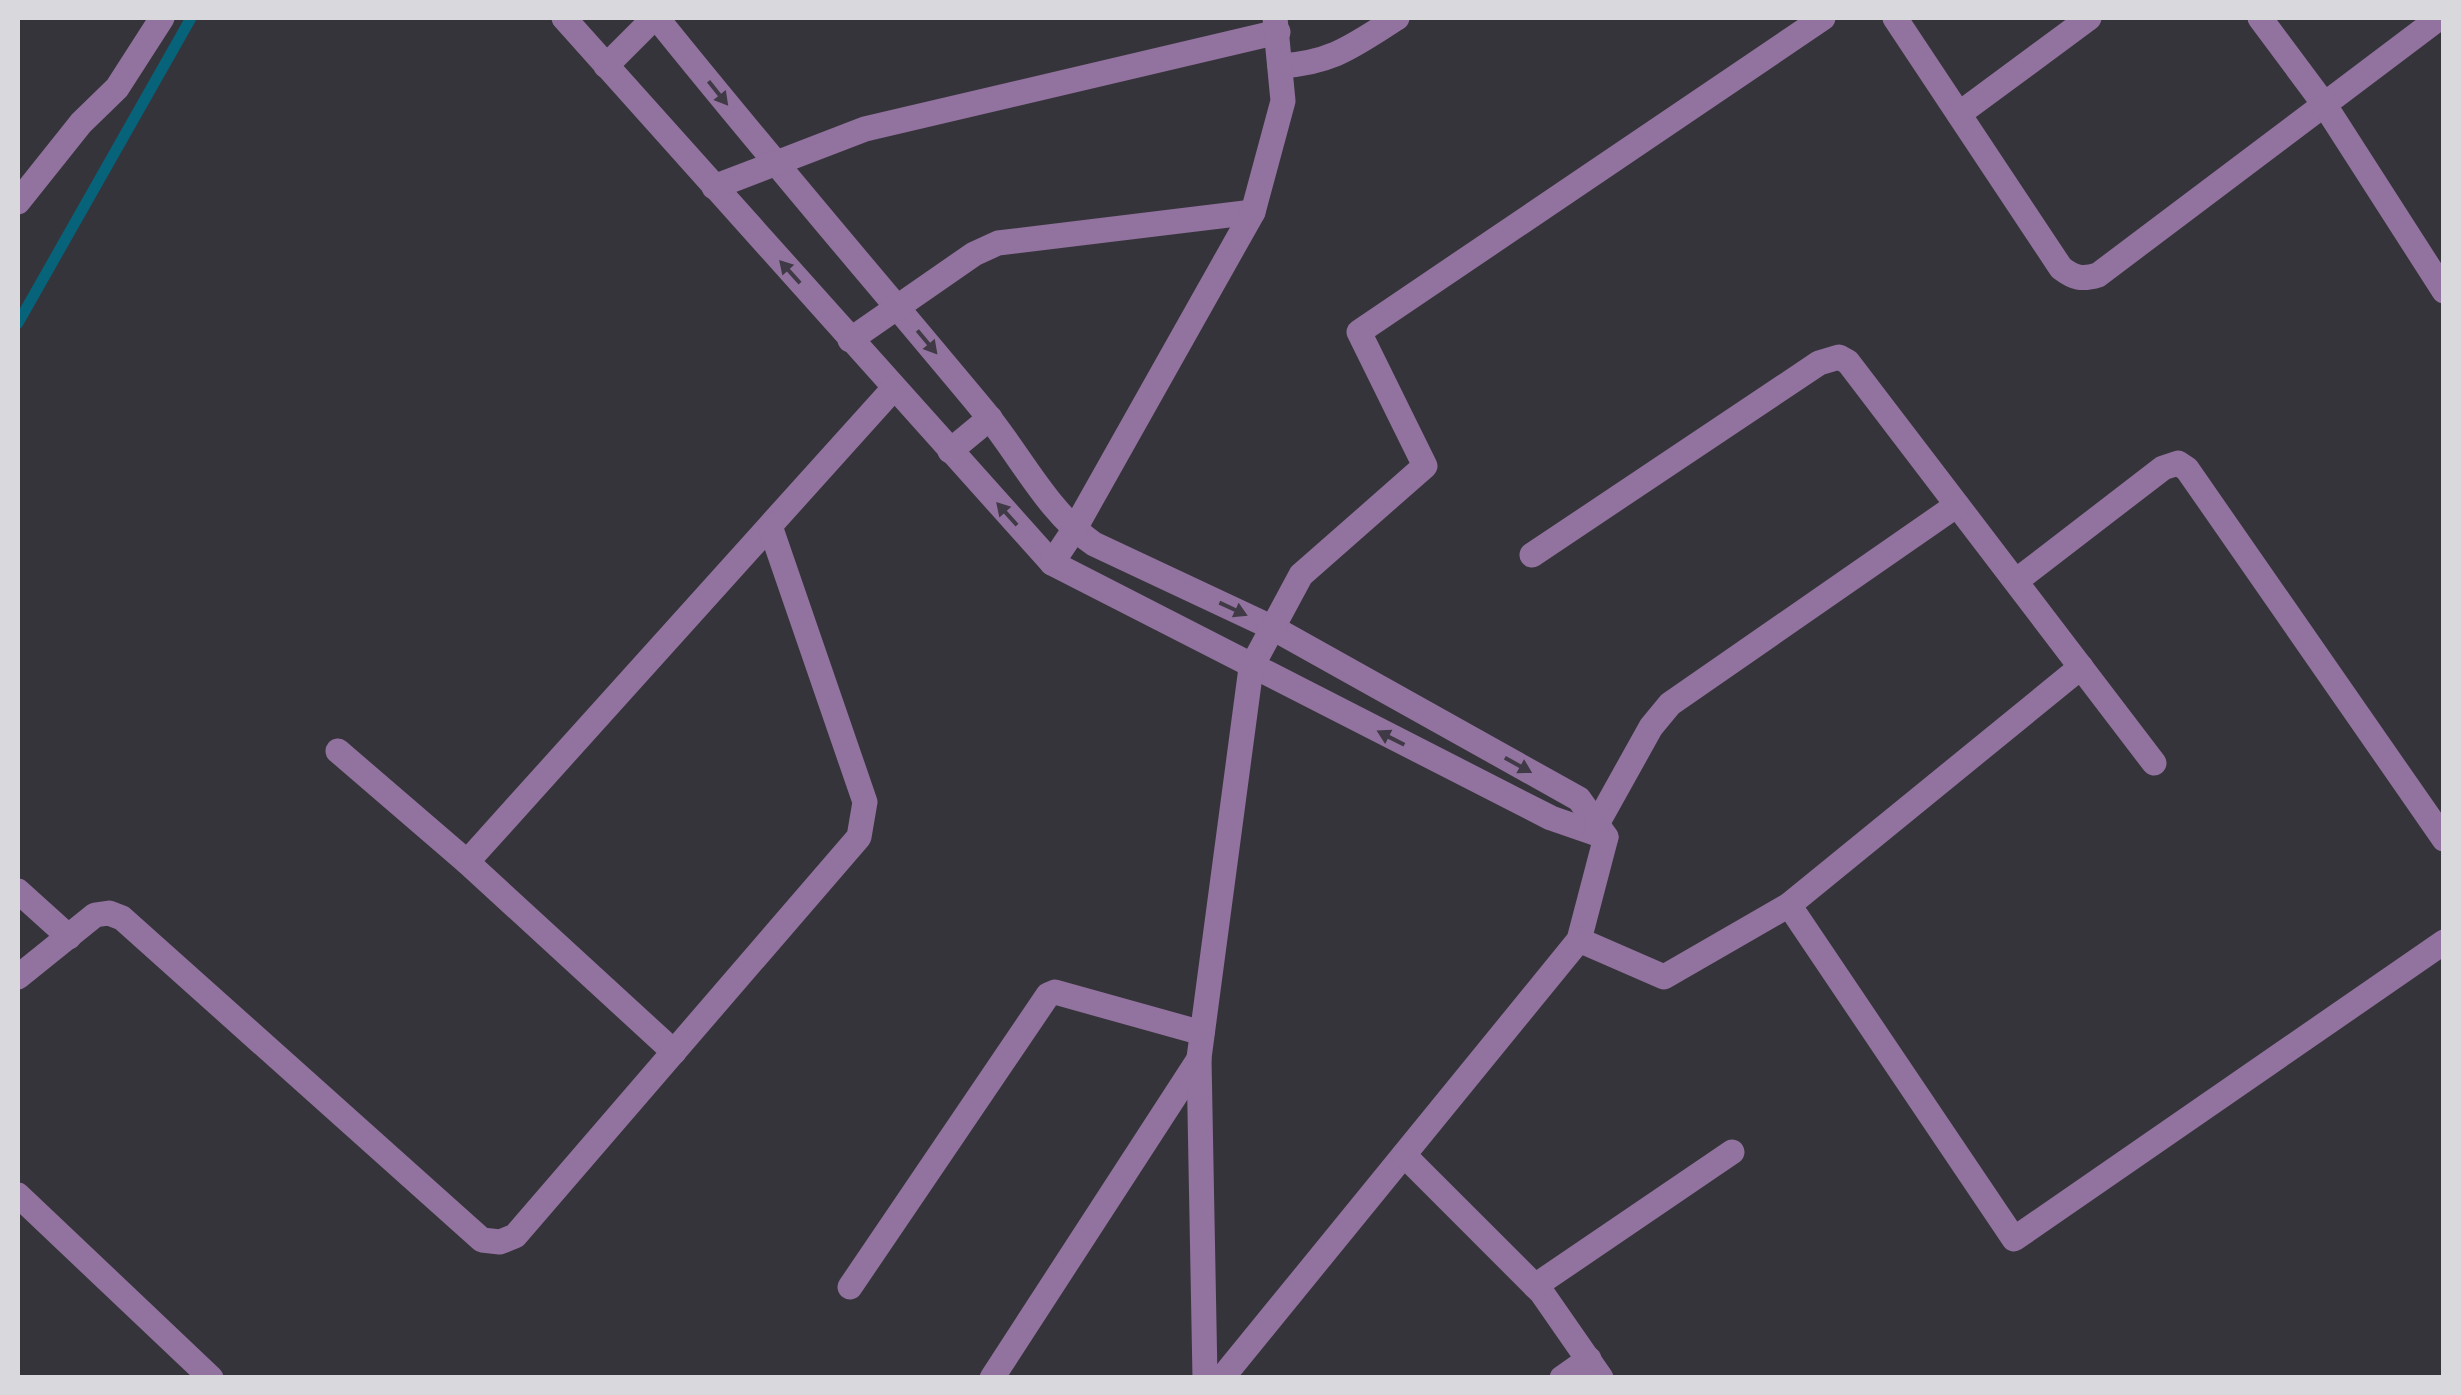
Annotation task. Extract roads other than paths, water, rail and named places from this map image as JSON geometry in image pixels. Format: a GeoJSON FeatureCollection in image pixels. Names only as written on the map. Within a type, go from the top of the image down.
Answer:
{"type":"FeatureCollection","features":[{"type":"Feature","properties":{"kind":"street"},"geometry":{"type":"LineString","coordinates":[[18,202],[81,123],[117,88],[162,18]]}},
{"type":"Feature","properties":{"kind":"street"},"geometry":{"type":"LineString","coordinates":[[564,18],[1052,563],[1551,818],[1601,831]]}},
{"type":"Feature","properties":{"kind":"street"},"geometry":{"type":"LineString","coordinates":[[606,66],[655,18],[990,418],[1084,537],[1272,628],[1579,799],[1601,831]]}},
{"type":"Feature","properties":{"kind":"street"},"geometry":{"type":"LineString","coordinates":[[1280,66],[1311,64],[1338,54],[1397,18]]}},
{"type":"Feature","properties":{"kind":"street"},"geometry":{"type":"LineString","coordinates":[[1205,1378],[1200,1046],[1252,668],[1301,574],[1425,466],[1360,332],[1823,18]]}},
{"type":"Feature","properties":{"kind":"street"},"geometry":{"type":"LineString","coordinates":[[1895,18],[2061,268],[2072,277],[2086,279],[2098,274],[2439,18]]}},
{"type":"Feature","properties":{"kind":"street"},"geometry":{"type":"LineString","coordinates":[[1959,114],[2089,18]]}},
{"type":"Feature","properties":{"kind":"street"},"geometry":{"type":"LineString","coordinates":[[2260,18],[2324,104],[2444,291]]}},
{"type":"Feature","properties":{"kind":"street"},"geometry":{"type":"LineString","coordinates":[[714,187],[886,123],[1276,25],[1283,101],[1254,212],[1084,537],[1052,563]]}},
{"type":"Feature","properties":{"kind":"street"},"geometry":{"type":"LineString","coordinates":[[850,340],[974,254],[998,243],[1254,212]]}},
{"type":"Feature","properties":{"kind":"street"},"geometry":{"type":"LineString","coordinates":[[1532,556],[1830,358],[1839,357],[1848,362],[2154,763]]}},
{"type":"Feature","properties":{"kind":"street"},"geometry":{"type":"LineString","coordinates":[[467,862],[894,388]]}},
{"type":"Feature","properties":{"kind":"street"},"geometry":{"type":"LineString","coordinates":[[950,451],[990,418]]}},
{"type":"Feature","properties":{"kind":"street"},"geometry":{"type":"LineString","coordinates":[[2016,581],[2163,468],[2178,463],[2187,469],[2444,839]]}},
{"type":"Feature","properties":{"kind":"street"},"geometry":{"type":"LineString","coordinates":[[1222,1378],[1580,940],[1601,831],[1651,727],[1670,704],[1956,505]]}},
{"type":"Feature","properties":{"kind":"street"},"geometry":{"type":"LineString","coordinates":[[18,977],[95,915],[109,913],[122,918],[482,1240],[500,1242],[515,1236],[859,837],[865,802],[770,526]]}},
{"type":"Feature","properties":{"kind":"street"},"geometry":{"type":"LineString","coordinates":[[1580,940],[1664,977],[1789,905],[2081,667]]}},
{"type":"Feature","properties":{"kind":"street"},"geometry":{"type":"LineString","coordinates":[[338,751],[467,862],[674,1052]]}},
{"type":"Feature","properties":{"kind":"street"},"geometry":{"type":"LineString","coordinates":[[18,891],[68,936]]}},
{"type":"Feature","properties":{"kind":"street"},"geometry":{"type":"LineString","coordinates":[[1789,905],[2014,1239],[2444,942]]}},
{"type":"Feature","properties":{"kind":"street"},"geometry":{"type":"LineString","coordinates":[[850,1287],[1048,995],[1056,992],[1200,1046]]}},
{"type":"Feature","properties":{"kind":"street"},"geometry":{"type":"LineString","coordinates":[[992,1378],[1200,1046]]}},
{"type":"Feature","properties":{"kind":"street"},"geometry":{"type":"LineString","coordinates":[[1536,1286],[1732,1152]]}},
{"type":"Feature","properties":{"kind":"street"},"geometry":{"type":"LineString","coordinates":[[1404,1155],[1536,1286],[1595,1368],[1562,1378]]}},
{"type":"Feature","properties":{"kind":"street"},"geometry":{"type":"LineString","coordinates":[[18,1195],[210,1378]]}},
{"type":"Feature","properties":{"kind":"waterway"},"geometry":{"type":"LineString","coordinates":[[18,323],[191,18]]}}]}
